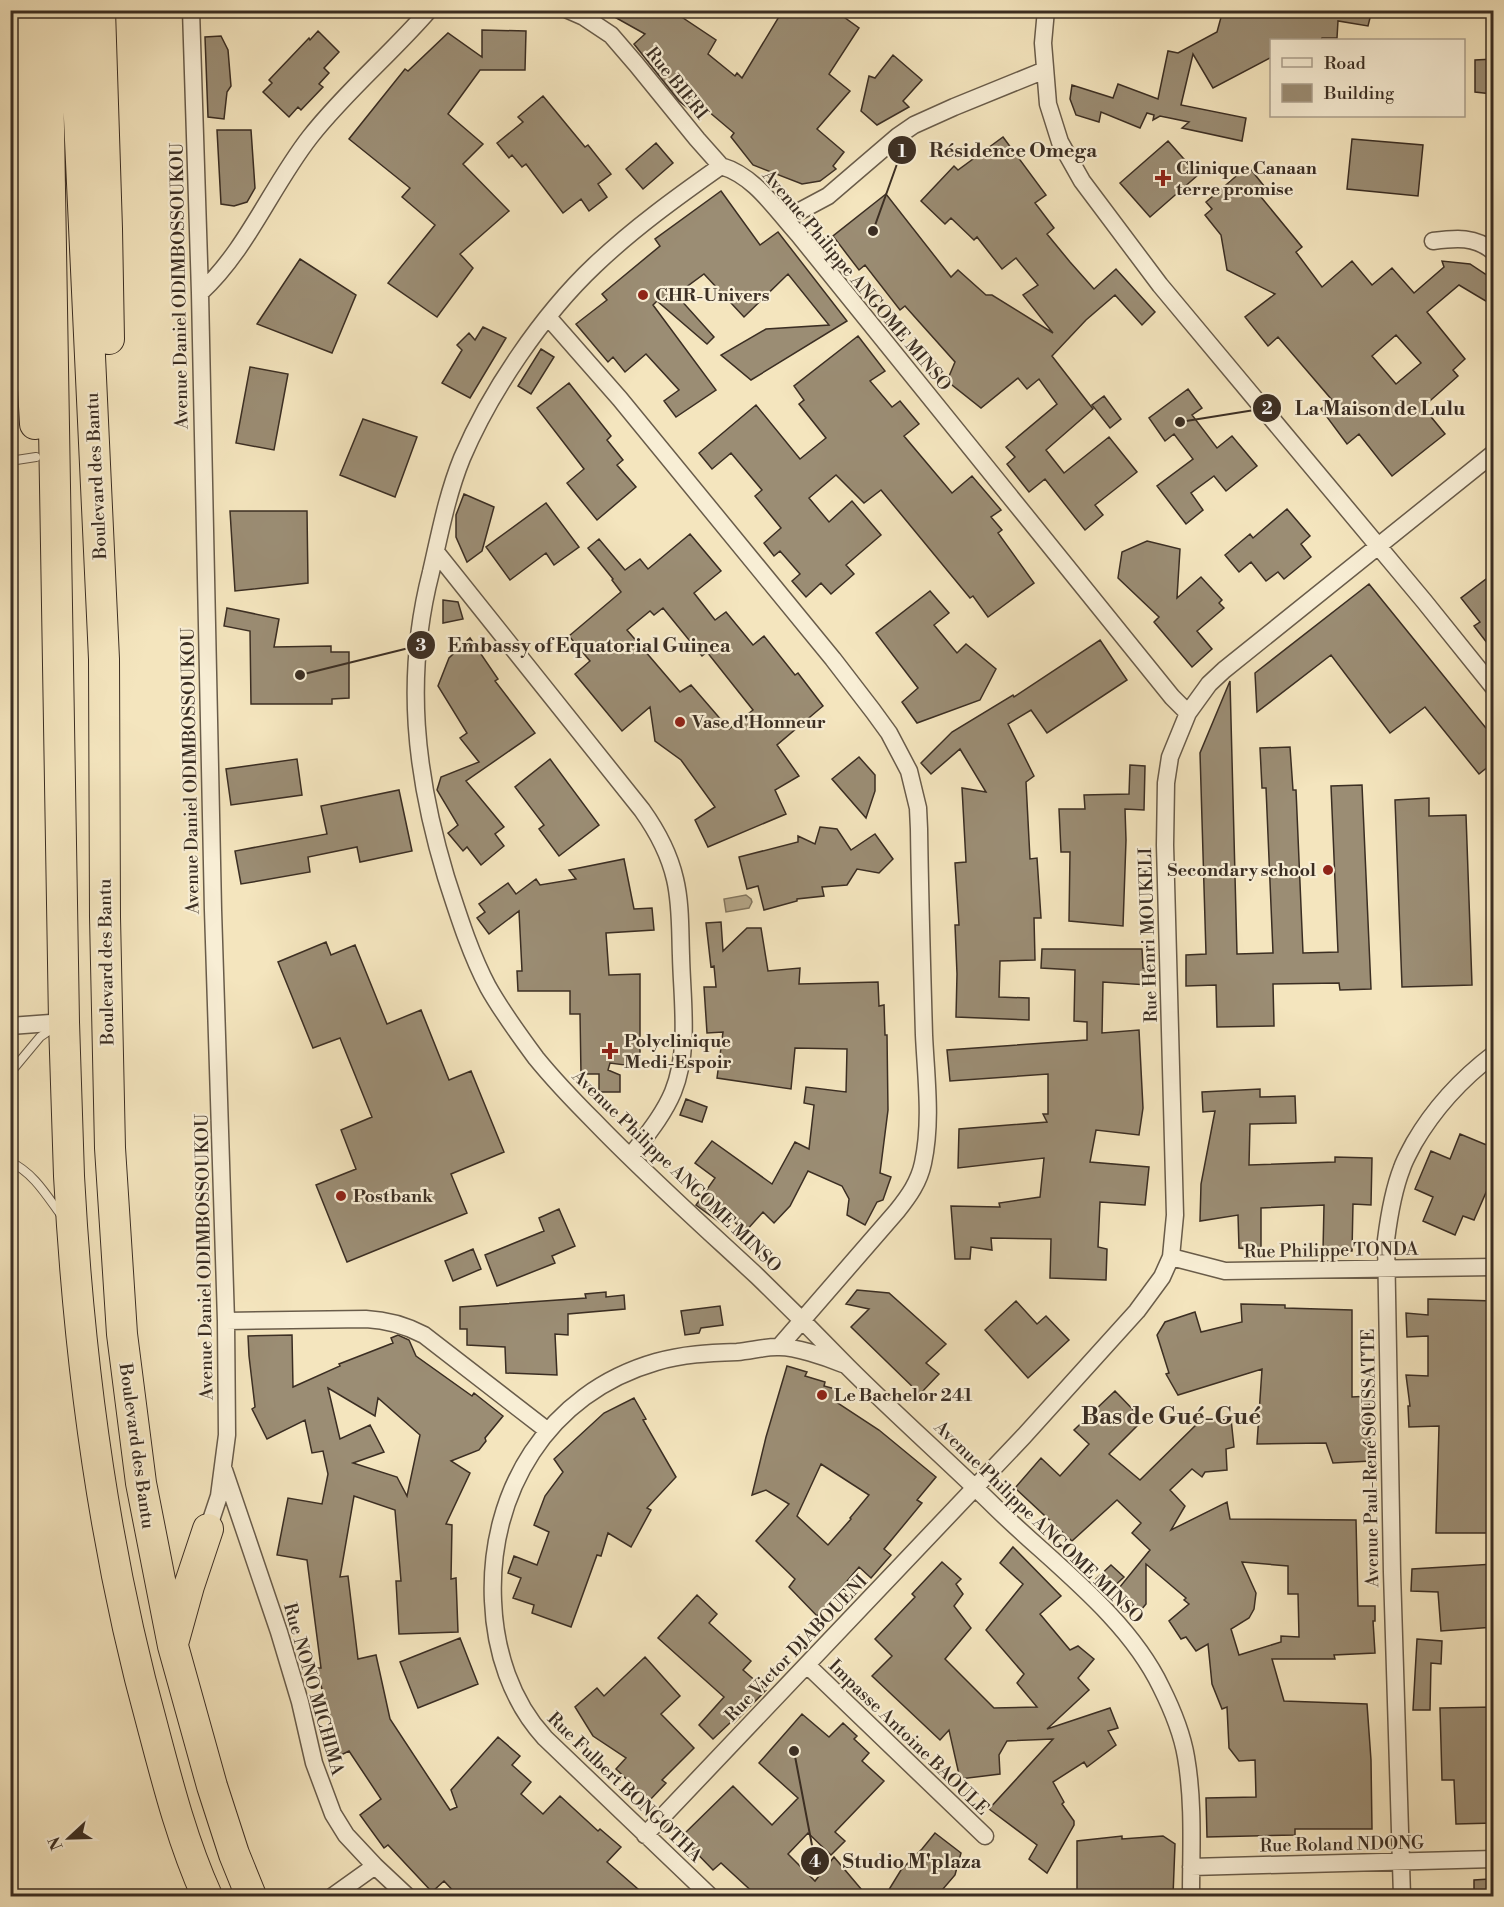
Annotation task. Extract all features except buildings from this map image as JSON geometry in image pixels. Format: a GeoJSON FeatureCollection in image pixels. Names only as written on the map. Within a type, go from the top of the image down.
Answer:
{"type":"FeatureCollection","features":[{"type":"Feature","properties":{"kind":"highway"},"geometry":{"type":"LineString","coordinates":[[20,10],[15,71],[23,103],[23,459],[59,662]]}},
{"type":"Feature","properties":{"kind":"highway"},"geometry":{"type":"LineString","coordinates":[[47,10],[64,1022],[73,1230],[87,1390],[119,1591],[140,1684],[167,1780],[197,1875],[207,1896]]}},
{"type":"Feature","properties":{"kind":"highway","name":"Boulevard des Bantu"},"geometry":{"type":"LineString","coordinates":[[96,13],[107,229],[113,593],[104,659],[105,906],[110,1148],[122,1334],[139,1473],[172,1646],[215,1796],[251,1896]]}},
{"type":"Feature","properties":{"kind":"highway"},"geometry":{"type":"LineString","coordinates":[[148,1523],[156,1535],[170,1545],[182,1547],[197,1542],[208,1529]]}},
{"type":"Feature","properties":{"kind":"highway"},"geometry":{"type":"LineString","coordinates":[[172,1646],[208,1529]]}},
{"type":"Feature","properties":{"kind":"street","name":"Avenue Daniel ODIMBOSSOUKOU"},"geometry":{"type":"LineString","coordinates":[[191,10],[200,293],[212,899],[226,1321],[227,1435],[219,1496],[208,1529]]}},
{"type":"Feature","properties":{"kind":"street"},"geometry":{"type":"LineString","coordinates":[[200,293],[224,269],[295,157],[311,136],[429,10]]}},
{"type":"Feature","properties":{"kind":"street","name":"Rue BIERI"},"geometry":{"type":"LineString","coordinates":[[568,10],[584,17],[611,35],[721,166]]}},
{"type":"Feature","properties":{"kind":"street"},"geometry":{"type":"LineString","coordinates":[[1046,10],[1043,43],[1048,104],[1060,142],[1082,182],[1160,285],[1461,645],[1494,688]]}},
{"type":"Feature","properties":{"kind":"street"},"geometry":{"type":"LineString","coordinates":[[785,219],[828,196],[914,125],[954,106],[1045,70]]}},
{"type":"Feature","properties":{"kind":"street","name":"Avenue Philippe ANGOME MINSO"},"geometry":{"type":"LineString","coordinates":[[1188,713],[1172,697],[785,219],[748,179],[734,170],[721,166],[660,210],[593,267],[517,358],[473,435],[451,489],[421,611],[417,638],[415,711],[423,787],[438,850],[456,908],[475,960],[506,1017],[540,1062],[630,1157],[802,1318],[846,1365],[1124,1630],[1143,1654],[1158,1679],[1178,1726],[1186,1756],[1190,1807],[1191,1896]]}},
{"type":"Feature","properties":{"kind":"street"},"geometry":{"type":"LineString","coordinates":[[1433,241],[1468,238],[1480,242],[1494,252]]}},
{"type":"Feature","properties":{"kind":"street"},"geometry":{"type":"LineString","coordinates":[[549,317],[620,399],[873,711],[901,755],[913,786],[918,808],[928,1110],[922,1166],[912,1191],[878,1235],[778,1347]]}},
{"type":"Feature","properties":{"kind":"street","name":"Rue Henri MOUKELI"},"geometry":{"type":"LineString","coordinates":[[975,1488],[1137,1311],[1162,1277],[1171,1257],[1175,1195],[1165,808],[1170,757],[1188,713],[1209,684],[1224,670],[1494,453]]}},
{"type":"Feature","properties":{"kind":"street"},"geometry":{"type":"LineString","coordinates":[[436,552],[642,810],[669,856],[676,880],[679,906],[683,1044],[673,1092],[630,1157]]}},
{"type":"Feature","properties":{"kind":"street"},"geometry":{"type":"LineString","coordinates":[[10,1026],[64,1022]]}},
{"type":"Feature","properties":{"kind":"street","name":"Avenue Paul-René SOUSSATTE"},"geometry":{"type":"LineString","coordinates":[[1402,1896],[1392,1572],[1386,1240],[1394,1194],[1403,1165],[1428,1119],[1453,1089],[1494,1054]]}},
{"type":"Feature","properties":{"kind":"street","name":"Rue Philippe TONDA"},"geometry":{"type":"LineString","coordinates":[[1171,1257],[1225,1271],[1494,1267]]}},
{"type":"Feature","properties":{"kind":"street"},"geometry":{"type":"LineString","coordinates":[[226,1321],[366,1319],[408,1326],[424,1335],[548,1431]]}},
{"type":"Feature","properties":{"kind":"street","name":"Rue Fulbert BONGOTHA"},"geometry":{"type":"LineString","coordinates":[[710,1896],[532,1724],[514,1694],[500,1653],[493,1611],[495,1545],[500,1524],[515,1481],[548,1431],[563,1414],[615,1378],[654,1362],[691,1354],[778,1347],[828,1358],[846,1365]]}},
{"type":"Feature","properties":{"kind":"street","name":"Rue NONO MICHIMA"},"geometry":{"type":"LineString","coordinates":[[224,1469],[285,1650],[314,1763],[333,1814],[346,1834],[407,1896]]}},
{"type":"Feature","properties":{"kind":"street","name":"Rue Victor DJABOUENI"},"geometry":{"type":"LineString","coordinates":[[645,1835],[975,1488]]}},
{"type":"Feature","properties":{"kind":"street","name":"Impasse Antoine BAOULE"},"geometry":{"type":"LineString","coordinates":[[807,1665],[985,1836]]}},
{"type":"Feature","properties":{"kind":"street","name":"Rue Roland NDONG"},"geometry":{"type":"LineString","coordinates":[[1191,1867],[1494,1859]]}},
{"type":"Feature","properties":{"kind":"street"},"geometry":{"type":"LineString","coordinates":[[333,1896],[375,1866]]}},
{"type":"Feature","properties":{"kind":"lane"},"geometry":{"type":"LineString","coordinates":[[10,1073],[40,1037],[52,1027],[64,1022]]}},
{"type":"Feature","properties":{"kind":"lane"},"geometry":{"type":"LineString","coordinates":[[10,1162],[30,1175],[73,1230]]}},
{"type":"Feature","properties":{"kind":"shaded area"},"geometry":{"type":"Polygon","coordinates":[[[746,895],[752,902],[749,908],[726,912],[724,899],[746,895]]]}},
{"type":"Feature","properties":{"kind":"place","name":"Clinique Canaan terre promise"},"geometry":{"type":"Point","coordinates":[1163,178]}},
{"type":"Feature","properties":{"kind":"place","name":"Résidence Omega"},"geometry":{"type":"Point","coordinates":[873,231]}},
{"type":"Feature","properties":{"kind":"place","name":"CHR-Univers"},"geometry":{"type":"Point","coordinates":[643,295]}},
{"type":"Feature","properties":{"kind":"place","name":"La Maison de Lulu"},"geometry":{"type":"Point","coordinates":[1180,422]}},
{"type":"Feature","properties":{"kind":"place","name":"Embassy of Equatorial Guinea"},"geometry":{"type":"Point","coordinates":[300,675]}},
{"type":"Feature","properties":{"kind":"place","name":"Vase d'Honneur"},"geometry":{"type":"Point","coordinates":[680,722]}},
{"type":"Feature","properties":{"kind":"place","name":"Secondary school"},"geometry":{"type":"Point","coordinates":[1328,870]}},
{"type":"Feature","properties":{"kind":"place","name":"Polyclinique Medi-Espoir"},"geometry":{"type":"Point","coordinates":[610,1051]}},
{"type":"Feature","properties":{"kind":"place","name":"Postbank"},"geometry":{"type":"Point","coordinates":[341,1196]}},
{"type":"Feature","properties":{"kind":"place","name":"Le Bachelor 241"},"geometry":{"type":"Point","coordinates":[822,1395]}},
{"type":"Feature","properties":{"kind":"place","name":"Studio M'plaza"},"geometry":{"type":"Point","coordinates":[794,1751]}},
{"type":"Feature","properties":{"kind":"district","name":"Bas de Gué-Gué"},"geometry":{"type":"Point","coordinates":[1171,1416]}}]}
